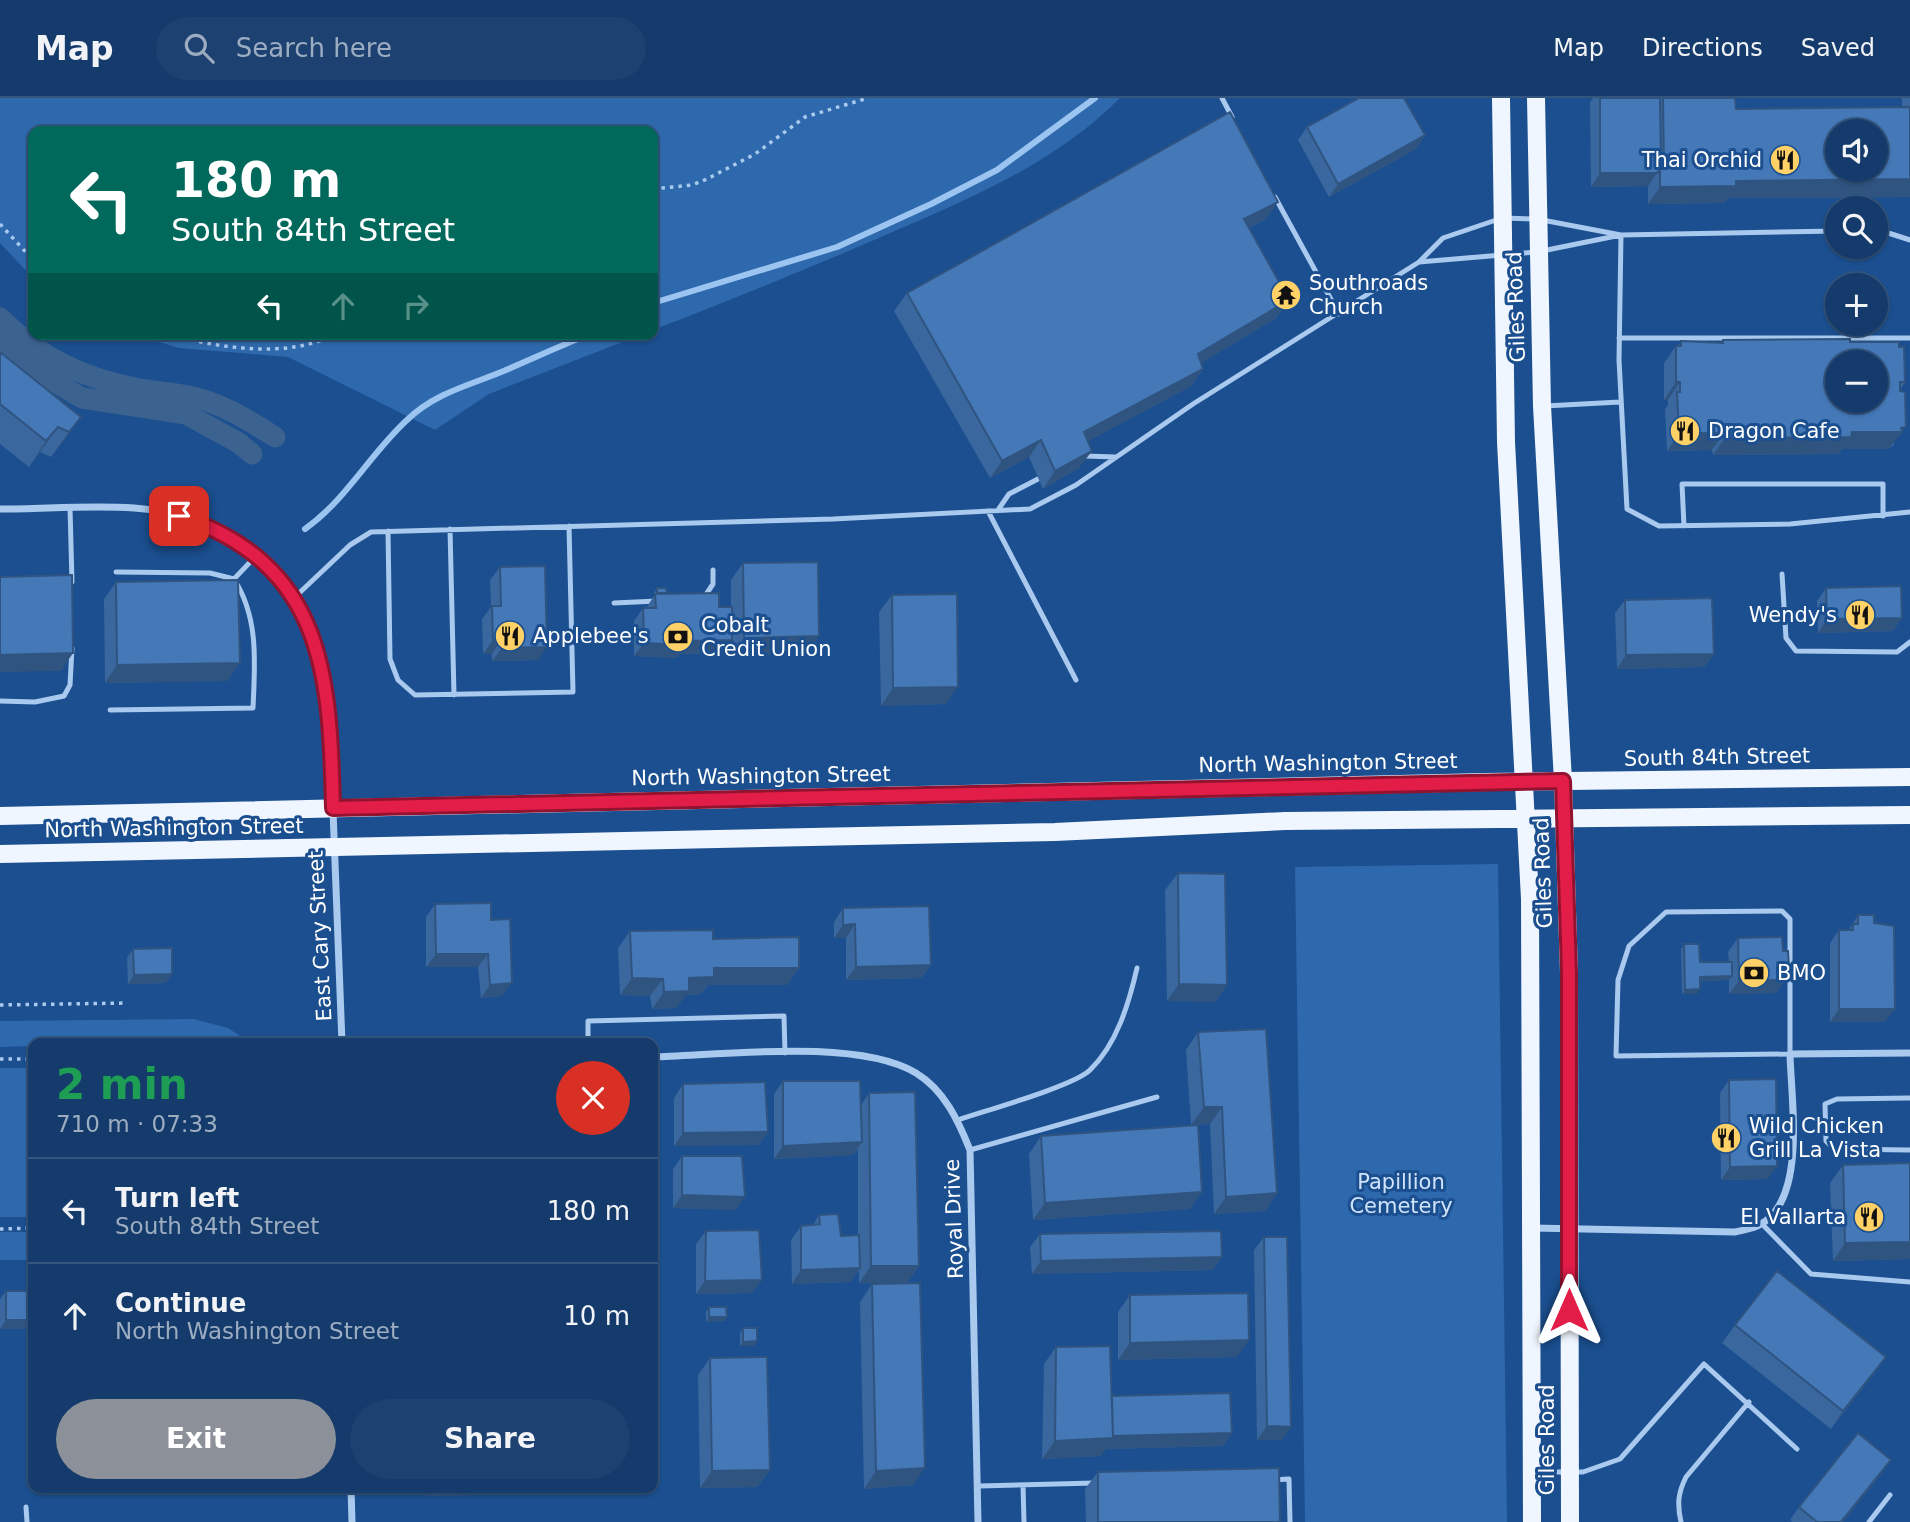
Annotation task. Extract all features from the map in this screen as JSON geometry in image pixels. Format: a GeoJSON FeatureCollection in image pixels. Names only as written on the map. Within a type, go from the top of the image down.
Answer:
{"type":"FeatureCollection","features":[{"type":"Feature","properties":{"kind":"main road","name":"Giles Road"},"geometry":{"type":"LineString","coordinates":[[1501,98],[1506,442],[1530,899],[1532,1522]]}},
{"type":"Feature","properties":{"kind":"main road","name":"Giles Road"},"geometry":{"type":"LineString","coordinates":[[1536,98],[1542,407],[1565,820],[1570,1522]]}},
{"type":"Feature","properties":{"kind":"main road","name":"South 84th Street"},"geometry":{"type":"LineString","coordinates":[[1524,782],[1910,777]]}},
{"type":"Feature","properties":{"kind":"main road","name":"North Washington Street"},"geometry":{"type":"LineString","coordinates":[[0,816],[1524,782]]}},
{"type":"Feature","properties":{"kind":"main road"},"geometry":{"type":"LineString","coordinates":[[1526,820],[1910,815]]}},
{"type":"Feature","properties":{"kind":"main road","name":"North Washington Street"},"geometry":{"type":"LineString","coordinates":[[0,854],[1055,832],[1285,821],[1526,820]]}},
{"type":"Feature","properties":{"kind":"street","name":"East Cary Street"},"geometry":{"type":"LineString","coordinates":[[0,509],[135,508],[179,516],[228,536],[256,556],[295,597],[309,623],[326,683],[342,1038]]}},
{"type":"Feature","properties":{"kind":"street","name":"Royal Drive"},"geometry":{"type":"LineString","coordinates":[[658,1057],[785,1053],[870,1056],[916,1072],[939,1091],[958,1120],[970,1150],[978,1522]]}},
{"type":"Feature","properties":{"kind":"street"},"geometry":{"type":"LineString","coordinates":[[1532,1228],[1735,1232],[1762,1224],[1780,1205],[1792,1174],[1790,1054],[1910,1054]]}},
{"type":"Feature","properties":{"kind":"street"},"geometry":{"type":"LineString","coordinates":[[351,1493],[352,1522]]}},
{"type":"Feature","properties":{"kind":"lane"},"geometry":{"type":"LineString","coordinates":[[1222,98],[1235,122]]}},
{"type":"Feature","properties":{"kind":"lane"},"geometry":{"type":"LineString","coordinates":[[1273,194],[1339,314]]}},
{"type":"Feature","properties":{"kind":"lane"},"geometry":{"type":"LineString","coordinates":[[295,597],[350,545],[371,531],[833,519],[1030,509],[1076,485],[1222,385],[1419,262],[1443,238],[1502,219],[1537,219],[1621,235]]}},
{"type":"Feature","properties":{"kind":"lane"},"geometry":{"type":"LineString","coordinates":[[1419,262],[1537,251],[1621,235],[1825,231]]}},
{"type":"Feature","properties":{"kind":"lane"},"geometry":{"type":"LineString","coordinates":[[1888,233],[1910,240]]}},
{"type":"Feature","properties":{"kind":"lane"},"geometry":{"type":"LineString","coordinates":[[1621,235],[1620,402],[1627,509],[1659,526],[1790,524],[1910,512]]}},
{"type":"Feature","properties":{"kind":"lane"},"geometry":{"type":"LineString","coordinates":[[1619,338],[1910,338]]}},
{"type":"Feature","properties":{"kind":"lane"},"geometry":{"type":"LineString","coordinates":[[1542,407],[1620,402]]}},
{"type":"Feature","properties":{"kind":"lane"},"geometry":{"type":"LineString","coordinates":[[1076,459],[1090,453],[1116,457]]}},
{"type":"Feature","properties":{"kind":"lane"},"geometry":{"type":"LineString","coordinates":[[997,511],[1010,494],[1038,479]]}},
{"type":"Feature","properties":{"kind":"lane"},"geometry":{"type":"LineString","coordinates":[[1684,526],[1682,484],[1883,484],[1883,516]]}},
{"type":"Feature","properties":{"kind":"lane"},"geometry":{"type":"LineString","coordinates":[[70,508],[72,591]]}},
{"type":"Feature","properties":{"kind":"lane"},"geometry":{"type":"LineString","coordinates":[[988,511],[1076,680]]}},
{"type":"Feature","properties":{"kind":"lane"},"geometry":{"type":"LineString","coordinates":[[388,531],[390,659],[398,680],[415,695],[573,692],[569,526]]}},
{"type":"Feature","properties":{"kind":"lane"},"geometry":{"type":"LineString","coordinates":[[450,529],[454,695]]}},
{"type":"Feature","properties":{"kind":"lane"},"geometry":{"type":"LineString","coordinates":[[234,579],[256,556]]}},
{"type":"Feature","properties":{"kind":"lane"},"geometry":{"type":"LineString","coordinates":[[696,599],[710,592],[713,570]]}},
{"type":"Feature","properties":{"kind":"lane"},"geometry":{"type":"LineString","coordinates":[[110,710],[253,708],[253,631],[245,596],[234,579],[210,573],[116,572]]}},
{"type":"Feature","properties":{"kind":"lane"},"geometry":{"type":"LineString","coordinates":[[1782,574],[1786,638],[1796,651],[1897,652],[1910,642]]}},
{"type":"Feature","properties":{"kind":"lane"},"geometry":{"type":"LineString","coordinates":[[614,603],[669,600]]}},
{"type":"Feature","properties":{"kind":"lane"},"geometry":{"type":"LineString","coordinates":[[0,701],[35,702],[64,696],[70,685],[72,643]]}},
{"type":"Feature","properties":{"kind":"lane"},"geometry":{"type":"LineString","coordinates":[[1782,911],[1790,919],[1790,1054],[1616,1056],[1618,980],[1629,946],[1666,912],[1782,911]]}},
{"type":"Feature","properties":{"kind":"lane"},"geometry":{"type":"LineString","coordinates":[[958,1120],[1043,1091],[1089,1071],[1125,1018],[1137,968]]}},
{"type":"Feature","properties":{"kind":"lane"},"geometry":{"type":"LineString","coordinates":[[588,1038],[588,1021],[784,1016],[785,1053]]}},
{"type":"Feature","properties":{"kind":"lane"},"geometry":{"type":"LineString","coordinates":[[970,1150],[1157,1097]]}},
{"type":"Feature","properties":{"kind":"lane"},"geometry":{"type":"LineString","coordinates":[[1910,1098],[1837,1099],[1825,1104],[1826,1141],[1834,1149],[1910,1150]]}},
{"type":"Feature","properties":{"kind":"lane"},"geometry":{"type":"LineString","coordinates":[[1762,1224],[1811,1274],[1910,1282]]}},
{"type":"Feature","properties":{"kind":"lane"},"geometry":{"type":"LineString","coordinates":[[1532,1472],[1570,1473],[1595,1469],[1628,1453],[1704,1364],[1749,1402],[1797,1449]]}},
{"type":"Feature","properties":{"kind":"lane"},"geometry":{"type":"LineString","coordinates":[[1681,1522],[1677,1504],[1679,1491],[1686,1477],[1749,1402]]}},
{"type":"Feature","properties":{"kind":"lane"},"geometry":{"type":"LineString","coordinates":[[1262,1480],[1289,1479],[1290,1522]]}},
{"type":"Feature","properties":{"kind":"lane"},"geometry":{"type":"LineString","coordinates":[[979,1486],[1102,1483]]}},
{"type":"Feature","properties":{"kind":"lane"},"geometry":{"type":"LineString","coordinates":[[1023,1485],[1024,1522]]}},
{"type":"Feature","properties":{"kind":"lane"},"geometry":{"type":"LineString","coordinates":[[1869,1522],[1890,1495]]}},
{"type":"Feature","properties":{"kind":"lane"},"geometry":{"type":"LineString","coordinates":[[26,1507],[27,1522]]}},
{"type":"Feature","properties":{"kind":"path"},"geometry":{"type":"LineString","coordinates":[[658,188],[692,185],[706,179],[754,154],[805,117],[868,98]]}},
{"type":"Feature","properties":{"kind":"path"},"geometry":{"type":"LineString","coordinates":[[0,224],[28,255]]}},
{"type":"Feature","properties":{"kind":"path"},"geometry":{"type":"LineString","coordinates":[[195,340],[251,347],[304,345],[318,340]]}},
{"type":"Feature","properties":{"kind":"path"},"geometry":{"type":"LineString","coordinates":[[0,1005],[127,1003]]}},
{"type":"Feature","properties":{"kind":"path"},"geometry":{"type":"LineString","coordinates":[[0,1059],[28,1059]]}},
{"type":"Feature","properties":{"kind":"path"},"geometry":{"type":"LineString","coordinates":[[0,1229],[28,1228]]}},
{"type":"Feature","properties":{"kind":"green space"},"geometry":{"type":"Polygon","coordinates":[[[0,98],[1120,98],[1066,143],[1037,162],[975,195],[823,262],[658,328],[658,126],[28,126],[28,273],[0,243],[0,98]]]}},
{"type":"Feature","properties":{"kind":"green space"},"geometry":{"type":"Polygon","coordinates":[[[152,340],[628,340],[489,394],[435,430],[288,357],[179,348],[152,340]]]}},
{"type":"Feature","properties":{"kind":"green space","name":"Papillion Cemetery"},"geometry":{"type":"Polygon","coordinates":[[[1498,864],[1507,1522],[1305,1522],[1295,867],[1498,864]]]}},
{"type":"Feature","properties":{"kind":"green space"},"geometry":{"type":"Polygon","coordinates":[[[194,1019],[228,1028],[243,1038],[28,1038],[28,1046],[0,1047],[0,1021],[194,1019]]]}},
{"type":"Feature","properties":{"kind":"green space"},"geometry":{"type":"Polygon","coordinates":[[[0,1068],[28,1068],[28,1217],[0,1217],[0,1068]]]}},
{"type":"Feature","properties":{"kind":"green space"},"geometry":{"type":"Polygon","coordinates":[[[0,1232],[28,1232],[28,1260],[0,1260],[0,1232]]]}},
{"type":"Feature","properties":{"kind":"building"},"geometry":{"type":"Polygon","coordinates":[[[1359,98],[1404,98],[1425,135],[1338,184],[1307,127],[1359,98]]]}},
{"type":"Feature","properties":{"kind":"building"},"geometry":{"type":"Polygon","coordinates":[[[1600,98],[1660,98],[1661,169],[1657,173],[1600,173],[1600,98]]]}},
{"type":"Feature","properties":{"kind":"building"},"geometry":{"type":"Polygon","coordinates":[[[1663,98],[1735,98],[1736,109],[1910,107],[1910,179],[1888,179],[1888,119],[1825,119],[1825,180],[1736,181],[1736,186],[1660,187],[1660,169],[1664,169],[1663,98]]]}},
{"type":"Feature","properties":{"kind":"building"},"geometry":{"type":"Polygon","coordinates":[[[1230,112],[1278,202],[1244,219],[1289,300],[1198,354],[1203,369],[1084,432],[1092,451],[1055,471],[1041,440],[1002,461],[907,293],[1230,112]]]}},
{"type":"Feature","properties":{"kind":"building"},"geometry":{"type":"Polygon","coordinates":[[[1850,339],[1850,342],[1899,342],[1899,347],[1904,347],[1905,382],[1900,382],[1900,391],[1905,392],[1906,427],[1901,428],[1902,432],[1852,432],[1851,437],[1725,438],[1724,433],[1679,433],[1677,392],[1680,392],[1680,382],[1676,382],[1676,346],[1681,346],[1681,341],[1723,343],[1723,340],[1850,339]]]}},
{"type":"Feature","properties":{"kind":"building"},"geometry":{"type":"Polygon","coordinates":[[[0,352],[81,417],[69,432],[58,427],[46,441],[0,404],[0,352]]]}},
{"type":"Feature","properties":{"kind":"building"},"geometry":{"type":"Polygon","coordinates":[[[818,562],[819,636],[744,638],[743,563],[818,562]]]}},
{"type":"Feature","properties":{"kind":"building","name":"Applebee's"},"geometry":{"type":"Polygon","coordinates":[[[545,566],[547,647],[502,648],[501,640],[493,640],[492,606],[501,606],[500,567],[545,566]]]}},
{"type":"Feature","properties":{"kind":"building"},"geometry":{"type":"Polygon","coordinates":[[[72,575],[73,653],[0,655],[0,577],[72,575]]]}},
{"type":"Feature","properties":{"kind":"building"},"geometry":{"type":"Polygon","coordinates":[[[238,580],[240,663],[117,665],[116,582],[238,580]]]}},
{"type":"Feature","properties":{"kind":"building"},"geometry":{"type":"Polygon","coordinates":[[[1901,586],[1902,618],[1827,619],[1826,588],[1901,586]]]}},
{"type":"Feature","properties":{"kind":"building"},"geometry":{"type":"Polygon","coordinates":[[[657,588],[666,588],[667,593],[657,593],[657,588]]]}},
{"type":"Feature","properties":{"kind":"building","name":"Cobalt Credit Union"},"geometry":{"type":"Polygon","coordinates":[[[719,593],[719,607],[732,607],[732,640],[686,641],[686,645],[644,643],[643,608],[656,608],[655,594],[719,593]]]}},
{"type":"Feature","properties":{"kind":"building"},"geometry":{"type":"Polygon","coordinates":[[[957,594],[958,687],[893,688],[892,595],[957,594]]]}},
{"type":"Feature","properties":{"kind":"building"},"geometry":{"type":"Polygon","coordinates":[[[1712,598],[1714,654],[1626,655],[1625,600],[1712,598]]]}},
{"type":"Feature","properties":{"kind":"building"},"geometry":{"type":"Polygon","coordinates":[[[1178,873],[1225,874],[1227,985],[1179,984],[1178,873]]]}},
{"type":"Feature","properties":{"kind":"building"},"geometry":{"type":"Polygon","coordinates":[[[491,903],[491,920],[510,919],[512,983],[490,985],[488,954],[436,954],[435,904],[491,903]]]}},
{"type":"Feature","properties":{"kind":"building"},"geometry":{"type":"Polygon","coordinates":[[[929,906],[931,965],[856,967],[855,924],[843,925],[843,908],[929,906]]]}},
{"type":"Feature","properties":{"kind":"building"},"geometry":{"type":"Polygon","coordinates":[[[1858,915],[1874,915],[1874,923],[1894,926],[1895,1009],[1839,1009],[1839,930],[1853,930],[1853,924],[1858,924],[1858,915]]]}},
{"type":"Feature","properties":{"kind":"building"},"geometry":{"type":"Polygon","coordinates":[[[713,930],[713,939],[799,937],[799,968],[714,968],[714,977],[689,978],[689,991],[664,992],[663,979],[632,978],[630,931],[713,930]]]}},
{"type":"Feature","properties":{"kind":"building"},"geometry":{"type":"Polygon","coordinates":[[[1782,937],[1783,951],[1788,951],[1789,968],[1785,968],[1785,980],[1739,981],[1738,938],[1782,937]]]}},
{"type":"Feature","properties":{"kind":"building"},"geometry":{"type":"Polygon","coordinates":[[[1684,944],[1699,944],[1700,962],[1732,962],[1732,976],[1700,977],[1700,989],[1685,990],[1684,944]]]}},
{"type":"Feature","properties":{"kind":"building"},"geometry":{"type":"Polygon","coordinates":[[[172,948],[172,974],[134,975],[133,949],[172,948]]]}},
{"type":"Feature","properties":{"kind":"building"},"geometry":{"type":"Polygon","coordinates":[[[1266,1029],[1277,1193],[1226,1197],[1222,1107],[1204,1107],[1198,1032],[1266,1029]]]}},
{"type":"Feature","properties":{"kind":"building"},"geometry":{"type":"Polygon","coordinates":[[[1776,1079],[1777,1166],[1730,1167],[1729,1080],[1776,1079]]]}},
{"type":"Feature","properties":{"kind":"building"},"geometry":{"type":"Polygon","coordinates":[[[783,1081],[860,1081],[862,1142],[783,1146],[783,1081]]]}},
{"type":"Feature","properties":{"kind":"building"},"geometry":{"type":"Polygon","coordinates":[[[765,1082],[768,1132],[683,1133],[683,1084],[765,1082]]]}},
{"type":"Feature","properties":{"kind":"building"},"geometry":{"type":"Polygon","coordinates":[[[915,1092],[919,1266],[871,1266],[869,1093],[915,1092]]]}},
{"type":"Feature","properties":{"kind":"building"},"geometry":{"type":"Polygon","coordinates":[[[1198,1125],[1202,1192],[1045,1203],[1041,1136],[1198,1125]]]}},
{"type":"Feature","properties":{"kind":"building"},"geometry":{"type":"Polygon","coordinates":[[[682,1156],[742,1156],[745,1197],[682,1195],[682,1156]]]}},
{"type":"Feature","properties":{"kind":"building"},"geometry":{"type":"Polygon","coordinates":[[[1910,1163],[1910,1242],[1845,1243],[1843,1165],[1910,1163]]]}},
{"type":"Feature","properties":{"kind":"building"},"geometry":{"type":"Polygon","coordinates":[[[838,1214],[841,1236],[859,1235],[860,1268],[801,1270],[801,1226],[820,1224],[819,1215],[838,1214]]]}},
{"type":"Feature","properties":{"kind":"building"},"geometry":{"type":"Polygon","coordinates":[[[759,1230],[762,1280],[705,1281],[706,1231],[759,1230]]]}},
{"type":"Feature","properties":{"kind":"building"},"geometry":{"type":"Polygon","coordinates":[[[1221,1231],[1222,1257],[1041,1261],[1040,1234],[1221,1231]]]}},
{"type":"Feature","properties":{"kind":"building"},"geometry":{"type":"Polygon","coordinates":[[[1264,1237],[1287,1237],[1291,1427],[1267,1426],[1264,1237]]]}},
{"type":"Feature","properties":{"kind":"building"},"geometry":{"type":"Polygon","coordinates":[[[1777,1271],[1886,1357],[1843,1411],[1735,1325],[1777,1271]]]}},
{"type":"Feature","properties":{"kind":"building"},"geometry":{"type":"Polygon","coordinates":[[[920,1283],[925,1468],[876,1471],[872,1284],[920,1283]]]}},
{"type":"Feature","properties":{"kind":"building"},"geometry":{"type":"Polygon","coordinates":[[[6,1291],[28,1291],[28,1320],[6,1320],[6,1291]]]}},
{"type":"Feature","properties":{"kind":"building"},"geometry":{"type":"Polygon","coordinates":[[[1248,1293],[1249,1340],[1130,1343],[1130,1295],[1248,1293]]]}},
{"type":"Feature","properties":{"kind":"building"},"geometry":{"type":"Polygon","coordinates":[[[709,1307],[726,1307],[727,1317],[709,1317],[709,1307]]]}},
{"type":"Feature","properties":{"kind":"building"},"geometry":{"type":"Polygon","coordinates":[[[743,1328],[757,1328],[757,1341],[743,1342],[743,1328]]]}},
{"type":"Feature","properties":{"kind":"building"},"geometry":{"type":"Polygon","coordinates":[[[1110,1346],[1113,1438],[1055,1441],[1056,1347],[1110,1346]]]}},
{"type":"Feature","properties":{"kind":"building"},"geometry":{"type":"Polygon","coordinates":[[[767,1357],[770,1470],[712,1471],[710,1358],[767,1357]]]}},
{"type":"Feature","properties":{"kind":"building"},"geometry":{"type":"Polygon","coordinates":[[[1230,1393],[1232,1433],[1113,1436],[1112,1396],[1230,1393]]]}},
{"type":"Feature","properties":{"kind":"building"},"geometry":{"type":"Polygon","coordinates":[[[1858,1433],[1891,1460],[1841,1522],[1817,1522],[1799,1507],[1858,1433]]]}},
{"type":"Feature","properties":{"kind":"building"},"geometry":{"type":"Polygon","coordinates":[[[1279,1468],[1280,1522],[1098,1522],[1098,1472],[1279,1468]]]}},
{"type":"Feature","properties":{"kind":"waterway"},"geometry":{"type":"LineString","coordinates":[[658,301],[837,247],[931,204],[997,170],[1095,98]]}},
{"type":"Feature","properties":{"kind":"waterway"},"geometry":{"type":"LineString","coordinates":[[0,318],[31,345],[82,373],[120,385],[204,400],[236,414],[275,437]]}},
{"type":"Feature","properties":{"kind":"waterway"},"geometry":{"type":"LineString","coordinates":[[0,338],[35,370],[82,398],[186,414],[239,443],[252,454]]}},
{"type":"Feature","properties":{"kind":"waterway"},"geometry":{"type":"LineString","coordinates":[[305,529],[333,505],[381,447],[418,410],[454,390],[576,340]]}},
{"type":"Feature","properties":{"kind":"place","name":"Thai Orchid"},"geometry":{"type":"Point","coordinates":[1785,160]}},
{"type":"Feature","properties":{"kind":"place","name":"Southroads Church"},"geometry":{"type":"Point","coordinates":[1286,295]}},
{"type":"Feature","properties":{"kind":"place","name":"Dragon Cafe"},"geometry":{"type":"Point","coordinates":[1685,431]}},
{"type":"Feature","properties":{"kind":"place","name":"Wendy's"},"geometry":{"type":"Point","coordinates":[1860,615]}},
{"type":"Feature","properties":{"kind":"place","name":"Applebee's"},"geometry":{"type":"Point","coordinates":[510,636]}},
{"type":"Feature","properties":{"kind":"place","name":"Cobalt Credit Union"},"geometry":{"type":"Point","coordinates":[678,637]}},
{"type":"Feature","properties":{"kind":"place","name":"BMO"},"geometry":{"type":"Point","coordinates":[1754,973]}},
{"type":"Feature","properties":{"kind":"place","name":"Wild Chicken Grill La Vista"},"geometry":{"type":"Point","coordinates":[1726,1138]}},
{"type":"Feature","properties":{"kind":"place","name":"El Vallarta"},"geometry":{"type":"Point","coordinates":[1869,1217]}},
{"type":"Feature","properties":{"kind":"route"},"geometry":{"type":"LineString","coordinates":[[179,516],[228,536],[256,556],[295,597],[309,623],[326,683],[333,808],[1563,781],[1569,972],[1569,1310]]}}]}
